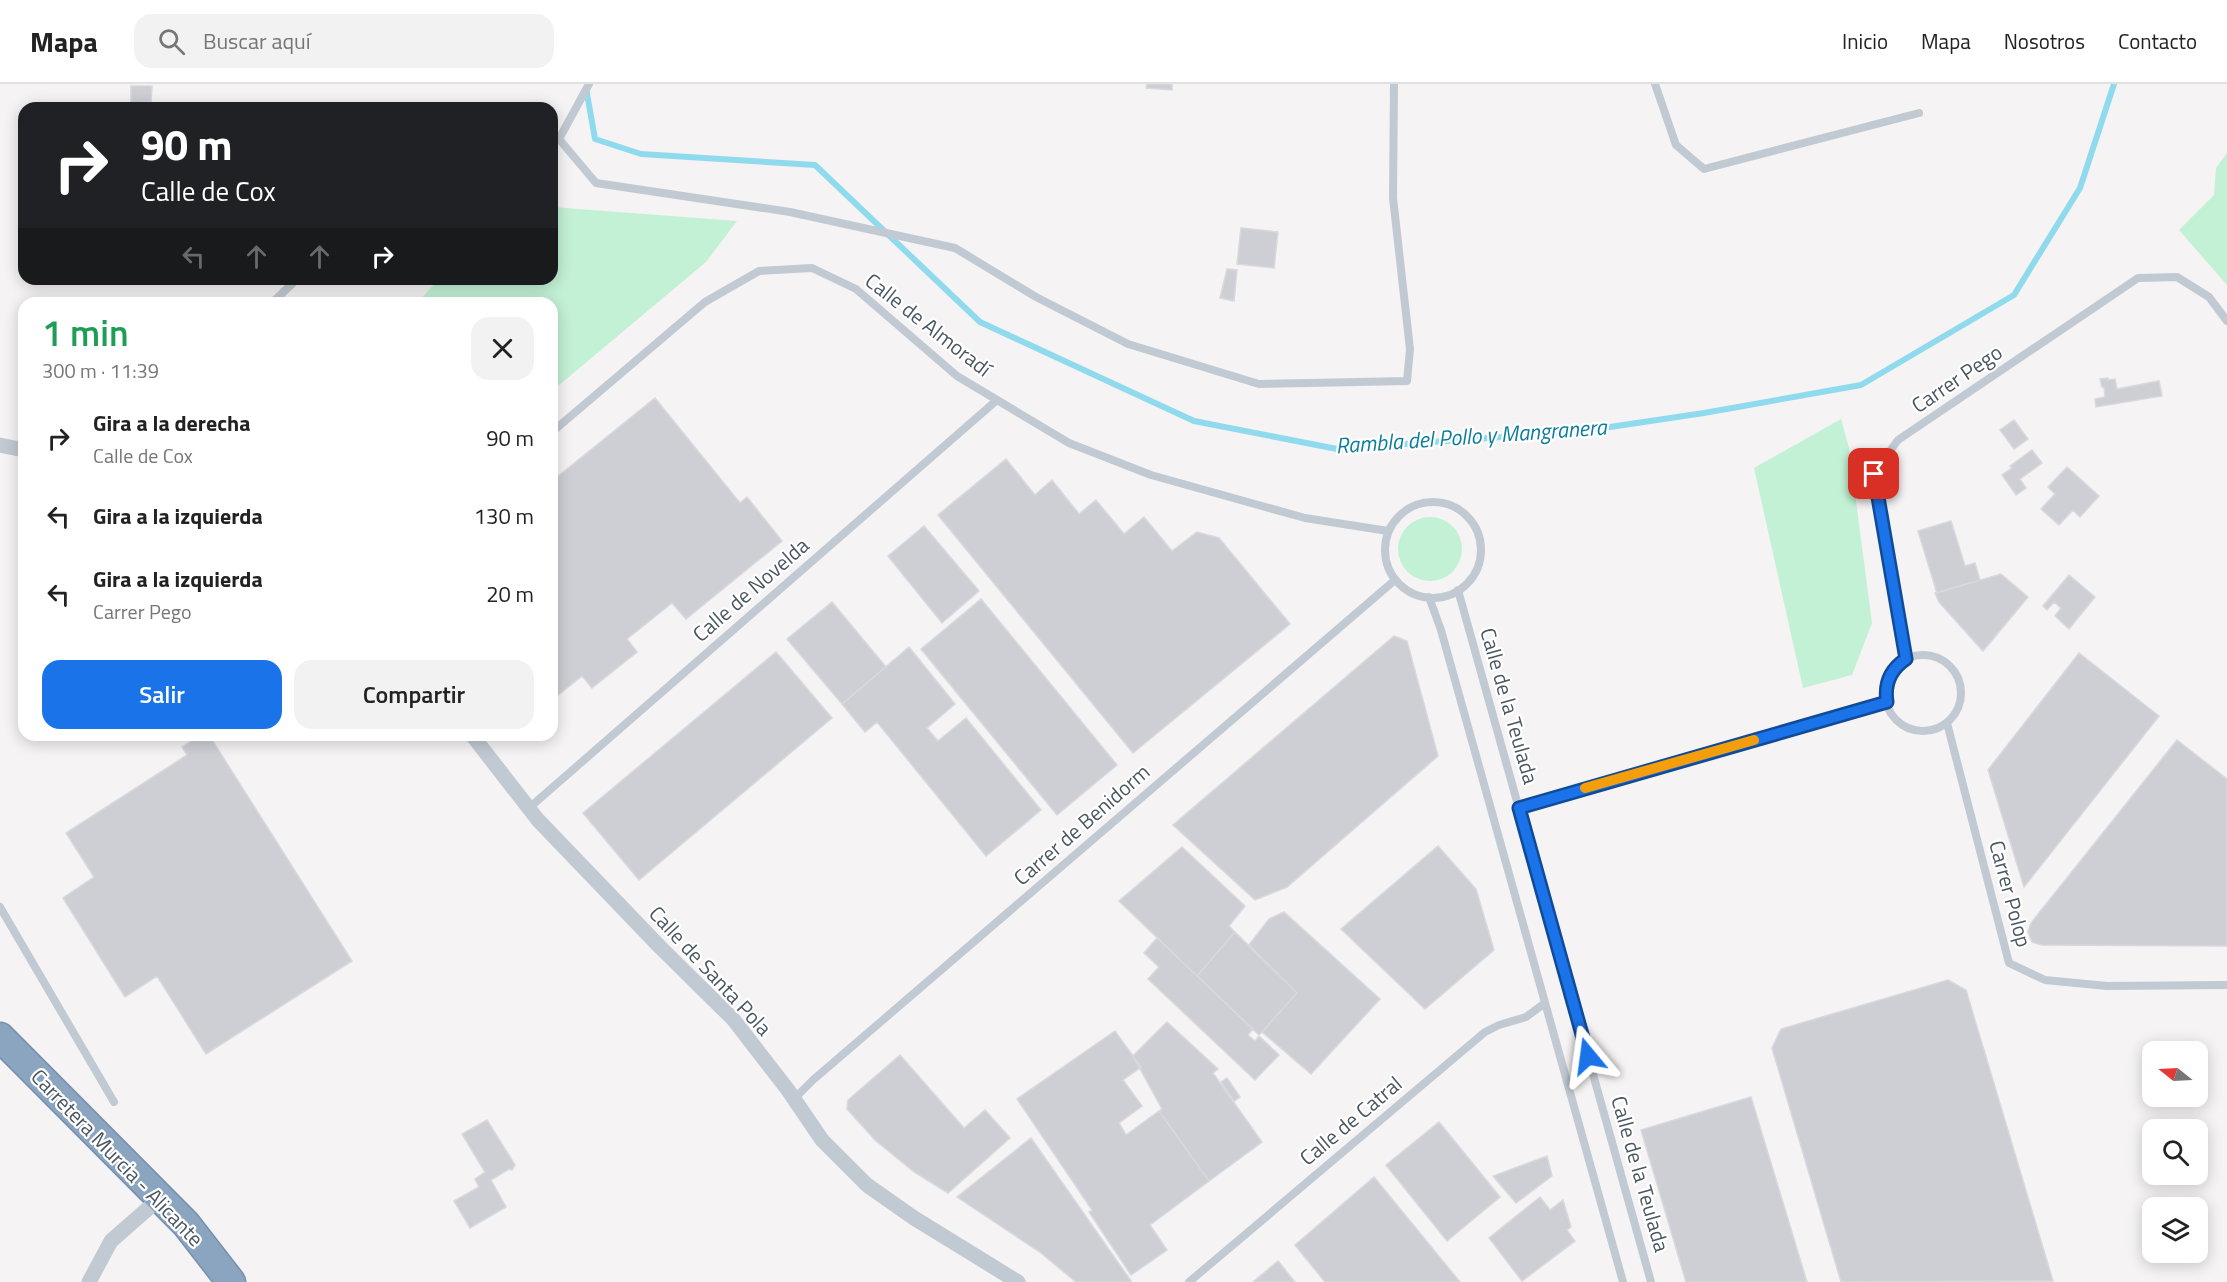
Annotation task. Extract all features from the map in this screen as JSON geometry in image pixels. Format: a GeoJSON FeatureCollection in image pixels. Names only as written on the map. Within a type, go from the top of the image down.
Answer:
{"type":"FeatureCollection","features":[{"type":"Feature","properties":{"kind":"highway","name":"Carretera Murcia - Alicante"},"geometry":{"type":"LineString","coordinates":[[0,1037],[186,1224],[231,1282]]}},
{"type":"Feature","properties":{"kind":"street"},"geometry":{"type":"LineString","coordinates":[[0,445],[18,449]]}},
{"type":"Feature","properties":{"kind":"street","name":"Calle de Santa Pola"},"geometry":{"type":"LineString","coordinates":[[477,741],[529,808],[660,947],[733,1019],[822,1140],[867,1185],[914,1218],[1018,1282]]}},
{"type":"Feature","properties":{"kind":"street"},"geometry":{"type":"LineString","coordinates":[[89,1282],[111,1241],[160,1198]]}},
{"type":"Feature","properties":{"kind":"lane"},"geometry":{"type":"LineString","coordinates":[[589,84],[559,140],[596,183],[790,212],[955,248],[1036,297],[1128,344],[1259,384],[1407,381],[1410,349],[1393,198],[1394,84]]}},
{"type":"Feature","properties":{"kind":"lane"},"geometry":{"type":"LineString","coordinates":[[1655,84],[1676,145],[1704,169],[1919,113]]}},
{"type":"Feature","properties":{"kind":"lane","name":"Calle de Almoradí"},"geometry":{"type":"LineString","coordinates":[[558,427],[705,302],[759,271],[812,268],[856,289],[957,376],[1069,443],[1151,475],[1305,518],[1388,531]]}},
{"type":"Feature","properties":{"kind":"lane","name":"Carrer Pego"},"geometry":{"type":"LineString","coordinates":[[1906,659],[1874,474],[1898,441],[2138,278],[2177,277],[2210,297],[2227,321]]}},
{"type":"Feature","properties":{"kind":"lane"},"geometry":{"type":"LineString","coordinates":[[278,297],[291,285]]}},
{"type":"Feature","properties":{"kind":"lane","name":"Calle de Novelda"},"geometry":{"type":"LineString","coordinates":[[529,808],[997,400]]}},
{"type":"Feature","properties":{"kind":"lane"},"geometry":{"type":"LineString","coordinates":[[1433,501],[1449,504],[1460,509],[1478,532],[1480,549],[1478,565],[1471,579],[1458,591],[1447,596],[1422,597],[1408,591],[1395,580],[1389,571],[1384,555],[1388,531],[1397,517],[1416,504],[1433,501]]}},
{"type":"Feature","properties":{"kind":"lane","name":"Carrer de Benidorm"},"geometry":{"type":"LineString","coordinates":[[794,1099],[813,1080],[1395,580]]}},
{"type":"Feature","properties":{"kind":"lane","name":"Calle de la Teulada"},"geometry":{"type":"LineString","coordinates":[[1458,591],[1651,1282]]}},
{"type":"Feature","properties":{"kind":"lane"},"geometry":{"type":"LineString","coordinates":[[1429,597],[1441,630],[1623,1282]]}},
{"type":"Feature","properties":{"kind":"lane"},"geometry":{"type":"LineString","coordinates":[[1919,655],[1932,656],[1945,662],[1955,671],[1959,680],[1960,701],[1956,713],[1947,723],[1937,729],[1924,731],[1910,729],[1894,717],[1887,702],[1886,684],[1892,672],[1906,659],[1919,655]]}},
{"type":"Feature","properties":{"kind":"lane"},"geometry":{"type":"LineString","coordinates":[[1519,808],[1887,702]]}},
{"type":"Feature","properties":{"kind":"lane","name":"Carrer Polop"},"geometry":{"type":"LineString","coordinates":[[1947,723],[2009,963],[2045,980],[2107,986],[2227,985]]}},
{"type":"Feature","properties":{"kind":"lane"},"geometry":{"type":"LineString","coordinates":[[0,907],[114,1102]]}},
{"type":"Feature","properties":{"kind":"lane","name":"Calle de Catral"},"geometry":{"type":"LineString","coordinates":[[1189,1282],[1485,1032],[1499,1025],[1527,1017],[1545,1003]]}},
{"type":"Feature","properties":{"kind":"green space"},"geometry":{"type":"Polygon","coordinates":[[[2227,153],[2227,285],[2179,230],[2214,195],[2216,168],[2227,153]]]}},
{"type":"Feature","properties":{"kind":"green space"},"geometry":{"type":"Polygon","coordinates":[[[558,207],[737,221],[706,262],[558,386],[558,297],[422,297],[434,285],[558,285],[558,207]]]}},
{"type":"Feature","properties":{"kind":"green space"},"geometry":{"type":"Polygon","coordinates":[[[1841,419],[1849,448],[1872,623],[1852,675],[1803,688],[1754,468],[1841,419]]]}},
{"type":"Feature","properties":{"kind":"green space"},"geometry":{"type":"Polygon","coordinates":[[[1430,517],[1448,523],[1456,531],[1462,549],[1456,567],[1448,575],[1430,581],[1412,575],[1404,567],[1398,549],[1404,531],[1412,523],[1430,517]]]}},
{"type":"Feature","properties":{"kind":"building"},"geometry":{"type":"Polygon","coordinates":[[[1147,84],[1172,84],[1172,90],[1146,88],[1147,84]]]}},
{"type":"Feature","properties":{"kind":"building"},"geometry":{"type":"Polygon","coordinates":[[[131,86],[152,86],[151,102],[131,102],[131,86]]]}},
{"type":"Feature","properties":{"kind":"building"},"geometry":{"type":"Polygon","coordinates":[[[1241,228],[1278,232],[1274,268],[1237,264],[1241,228]]]}},
{"type":"Feature","properties":{"kind":"building"},"geometry":{"type":"Polygon","coordinates":[[[1227,269],[1237,270],[1234,301],[1220,298],[1227,269]]]}},
{"type":"Feature","properties":{"kind":"building"},"geometry":{"type":"Polygon","coordinates":[[[2108,378],[2108,380],[2115,379],[2117,389],[2159,381],[2162,396],[2096,407],[2095,399],[2105,397],[2100,379],[2108,378]]]}},
{"type":"Feature","properties":{"kind":"building"},"geometry":{"type":"Polygon","coordinates":[[[655,398],[740,503],[747,497],[782,541],[686,619],[672,603],[627,639],[637,652],[592,688],[582,676],[558,695],[558,476],[655,398]]]}},
{"type":"Feature","properties":{"kind":"building"},"geometry":{"type":"Polygon","coordinates":[[[2014,420],[2028,439],[2014,449],[2000,430],[2014,420]]]}},
{"type":"Feature","properties":{"kind":"building"},"geometry":{"type":"Polygon","coordinates":[[[2032,450],[2042,463],[2020,479],[2026,488],[2016,495],[2002,475],[2032,450]]]}},
{"type":"Feature","properties":{"kind":"building"},"geometry":{"type":"Polygon","coordinates":[[[1006,459],[1035,495],[1052,480],[1079,514],[1096,500],[1124,534],[1144,517],[1172,551],[1197,532],[1219,538],[1290,624],[1133,753],[938,515],[1006,459]]]}},
{"type":"Feature","properties":{"kind":"building"},"geometry":{"type":"Polygon","coordinates":[[[2067,467],[2099,496],[2080,517],[2073,510],[2059,525],[2041,509],[2055,494],[2048,487],[2067,467]]]}},
{"type":"Feature","properties":{"kind":"building"},"geometry":{"type":"Polygon","coordinates":[[[1951,521],[1965,566],[1975,563],[1980,580],[1937,593],[1918,531],[1951,521]]]}},
{"type":"Feature","properties":{"kind":"building"},"geometry":{"type":"Polygon","coordinates":[[[924,526],[979,591],[942,623],[888,556],[924,526]]]}},
{"type":"Feature","properties":{"kind":"building"},"geometry":{"type":"Polygon","coordinates":[[[2001,574],[2028,597],[1983,651],[1939,602],[1935,593],[2001,574]]]}},
{"type":"Feature","properties":{"kind":"building"},"geometry":{"type":"Polygon","coordinates":[[[2069,575],[2095,597],[2069,629],[2055,616],[2061,608],[2054,602],[2047,610],[2043,606],[2069,575]]]}},
{"type":"Feature","properties":{"kind":"building"},"geometry":{"type":"Polygon","coordinates":[[[981,599],[1117,765],[1057,815],[921,649],[981,599]]]}},
{"type":"Feature","properties":{"kind":"building"},"geometry":{"type":"Polygon","coordinates":[[[832,602],[886,667],[842,704],[787,639],[832,602]]]}},
{"type":"Feature","properties":{"kind":"building"},"geometry":{"type":"Polygon","coordinates":[[[1394,636],[1407,641],[1438,756],[1287,887],[1255,900],[1173,825],[1394,636]]]}},
{"type":"Feature","properties":{"kind":"building"},"geometry":{"type":"Polygon","coordinates":[[[909,647],[955,704],[927,728],[938,741],[966,718],[1041,810],[986,856],[877,722],[865,732],[842,704],[909,647]]]}},
{"type":"Feature","properties":{"kind":"building"},"geometry":{"type":"Polygon","coordinates":[[[776,652],[832,718],[639,880],[583,813],[776,652]]]}},
{"type":"Feature","properties":{"kind":"building"},"geometry":{"type":"Polygon","coordinates":[[[2079,653],[2159,716],[2024,887],[1988,770],[2079,653]]]}},
{"type":"Feature","properties":{"kind":"building"},"geometry":{"type":"Polygon","coordinates":[[[2177,740],[2227,779],[2227,946],[2042,945],[2032,942],[2028,932],[2031,923],[2177,740]]]}},
{"type":"Feature","properties":{"kind":"building"},"geometry":{"type":"Polygon","coordinates":[[[192,741],[213,741],[352,961],[206,1054],[157,976],[125,997],[63,898],[94,877],[66,833],[187,755],[182,747],[192,741]]]}},
{"type":"Feature","properties":{"kind":"building"},"geometry":{"type":"Polygon","coordinates":[[[1438,846],[1476,889],[1494,950],[1425,1009],[1341,929],[1438,846]]]}},
{"type":"Feature","properties":{"kind":"building"},"geometry":{"type":"Polygon","coordinates":[[[1182,847],[1245,906],[1229,926],[1235,932],[1197,976],[1119,901],[1182,847]]]}},
{"type":"Feature","properties":{"kind":"building"},"geometry":{"type":"Polygon","coordinates":[[[1284,912],[1380,999],[1311,1074],[1262,1032],[1297,993],[1249,945],[1269,919],[1284,912]]]}},
{"type":"Feature","properties":{"kind":"building"},"geometry":{"type":"Polygon","coordinates":[[[1235,932],[1297,993],[1259,1035],[1197,976],[1235,932]]]}},
{"type":"Feature","properties":{"kind":"building"},"geometry":{"type":"Polygon","coordinates":[[[1157,938],[1253,1029],[1248,1035],[1255,1041],[1259,1036],[1279,1055],[1255,1080],[1148,979],[1159,967],[1144,953],[1157,938]]]}},
{"type":"Feature","properties":{"kind":"building"},"geometry":{"type":"Polygon","coordinates":[[[1948,980],[1966,990],[2053,1281],[1841,1282],[1772,1048],[1781,1029],[1948,980]]]}},
{"type":"Feature","properties":{"kind":"building"},"geometry":{"type":"Polygon","coordinates":[[[1167,1022],[1218,1069],[1213,1073],[1262,1142],[1209,1181],[1159,1111],[1162,1109],[1133,1056],[1167,1022]]]}},
{"type":"Feature","properties":{"kind":"building"},"geometry":{"type":"Polygon","coordinates":[[[1115,1031],[1141,1067],[1123,1080],[1142,1106],[1119,1123],[1126,1135],[1159,1111],[1209,1181],[1150,1225],[1167,1250],[1131,1275],[1089,1212],[1092,1210],[1017,1099],[1115,1031]]]}},
{"type":"Feature","properties":{"kind":"building"},"geometry":{"type":"Polygon","coordinates":[[[900,1055],[964,1128],[985,1110],[1010,1138],[948,1193],[914,1172],[875,1140],[847,1109],[848,1100],[900,1055]]]}},
{"type":"Feature","properties":{"kind":"building"},"geometry":{"type":"Polygon","coordinates":[[[1227,1078],[1240,1097],[1234,1101],[1221,1082],[1227,1078]]]}},
{"type":"Feature","properties":{"kind":"building"},"geometry":{"type":"Polygon","coordinates":[[[1751,1097],[1807,1282],[1686,1282],[1641,1130],[1751,1097]]]}},
{"type":"Feature","properties":{"kind":"building"},"geometry":{"type":"Polygon","coordinates":[[[487,1120],[515,1165],[512,1170],[509,1169],[491,1180],[506,1207],[470,1228],[454,1201],[479,1187],[475,1179],[485,1172],[462,1134],[487,1120]]]}},
{"type":"Feature","properties":{"kind":"building"},"geometry":{"type":"Polygon","coordinates":[[[1439,1122],[1500,1197],[1447,1241],[1386,1165],[1439,1122]]]}},
{"type":"Feature","properties":{"kind":"building"},"geometry":{"type":"Polygon","coordinates":[[[1031,1138],[1130,1282],[1076,1282],[1041,1253],[957,1197],[1031,1138]]]}},
{"type":"Feature","properties":{"kind":"building"},"geometry":{"type":"Polygon","coordinates":[[[1547,1156],[1552,1176],[1516,1203],[1493,1176],[1547,1156]]]}},
{"type":"Feature","properties":{"kind":"building"},"geometry":{"type":"Polygon","coordinates":[[[1374,1177],[1460,1282],[1325,1282],[1295,1245],[1374,1177]]]}},
{"type":"Feature","properties":{"kind":"building"},"geometry":{"type":"Polygon","coordinates":[[[1540,1197],[1550,1210],[1563,1200],[1571,1227],[1567,1230],[1575,1241],[1522,1281],[1489,1238],[1540,1197]]]}},
{"type":"Feature","properties":{"kind":"building"},"geometry":{"type":"Polygon","coordinates":[[[1278,1261],[1295,1282],[1253,1282],[1278,1261]]]}},
{"type":"Feature","properties":{"kind":"waterway","name":"Rambla del Pollo y Mangranera"},"geometry":{"type":"LineString","coordinates":[[586,88],[595,139],[641,154],[815,165],[980,322],[1194,421],[1337,449],[1583,431],[1704,413],[1861,385],[2014,295],[2080,188],[2114,84]]}},
{"type":"Feature","properties":{"kind":"slow traffic"},"geometry":{"type":"LineString","coordinates":[[1585,788],[1754,740]]}},
{"type":"Feature","properties":{"kind":"route"},"geometry":{"type":"LineString","coordinates":[[1588,1056],[1519,808],[1887,702],[1886,684],[1892,672],[1906,659],[1874,474]]}}]}
